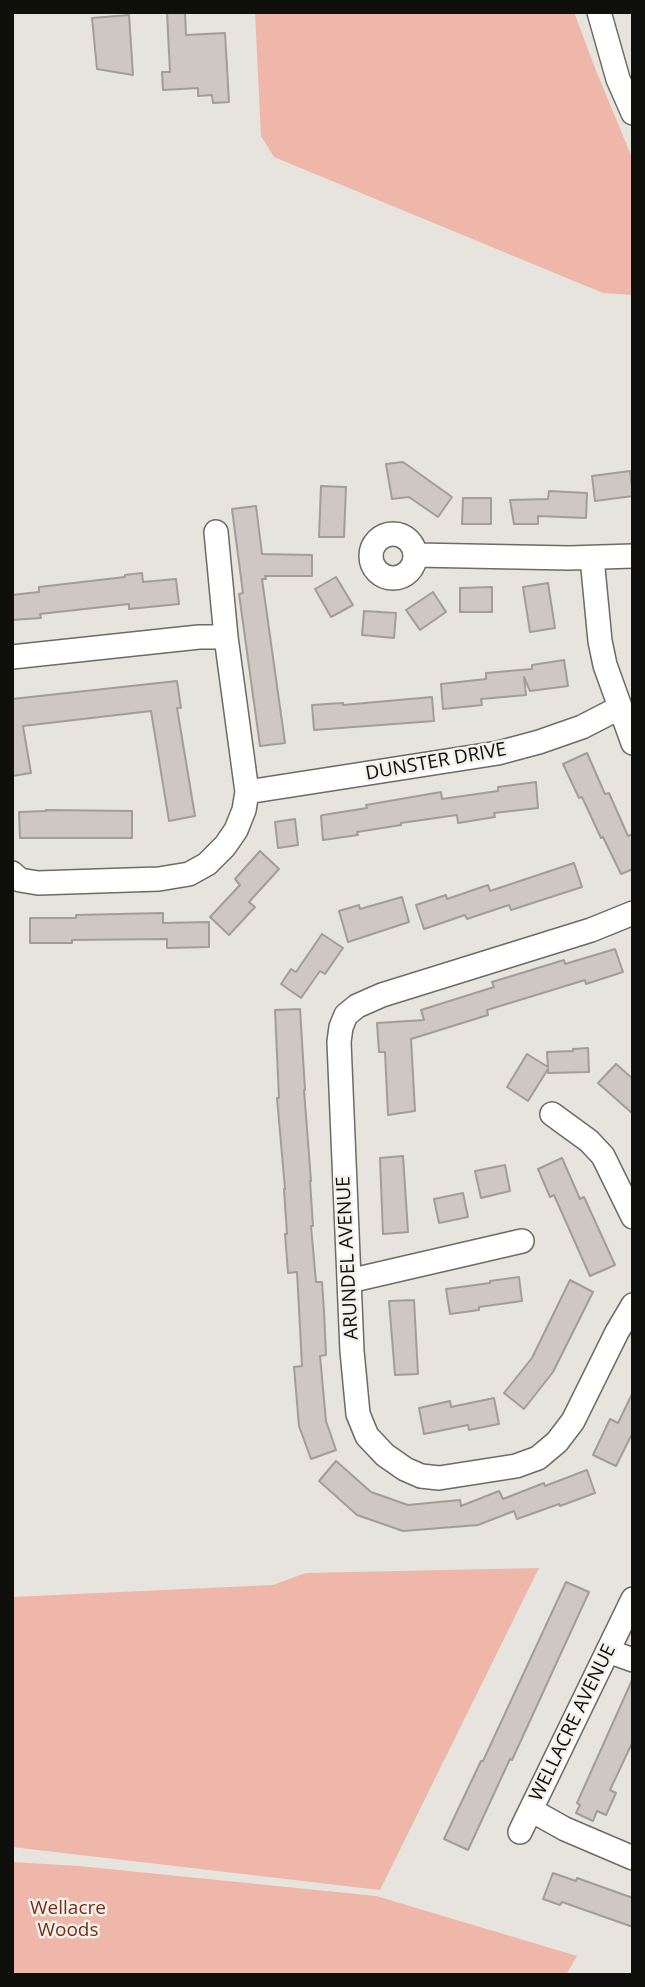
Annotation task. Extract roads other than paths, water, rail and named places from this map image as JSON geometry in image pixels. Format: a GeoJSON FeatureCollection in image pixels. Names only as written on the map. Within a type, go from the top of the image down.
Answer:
{"type":"FeatureCollection","features":[{"type":"Feature","properties":{"kind":"street"},"geometry":{"type":"LineString","coordinates":[[598,12],[618,79],[633,113]]}},
{"type":"Feature","properties":{"kind":"street"},"geometry":{"type":"LineString","coordinates":[[15,879],[38,883],[159,880],[189,874],[207,864],[236,830],[244,810],[247,792],[226,637],[216,532]]}},
{"type":"Feature","properties":{"kind":"street"},"geometry":{"type":"LineString","coordinates":[[416,555],[592,558],[633,556]]}},
{"type":"Feature","properties":{"kind":"street"},"geometry":{"type":"LineString","coordinates":[[592,558],[605,665],[633,743]]}},
{"type":"Feature","properties":{"kind":"street"},"geometry":{"type":"LineString","coordinates":[[12,657],[199,637],[226,637]]}},
{"type":"Feature","properties":{"kind":"street","name":"DUNSTER DRIVE"},"geometry":{"type":"LineString","coordinates":[[247,792],[498,753],[539,743],[582,727],[619,708]]}},
{"type":"Feature","properties":{"kind":"street","name":"ARUNDEL AVENUE"},"geometry":{"type":"LineString","coordinates":[[633,913],[591,930],[382,995],[346,1014],[339,1042],[349,1281],[355,1392],[358,1414],[367,1436],[385,1455],[421,1476],[439,1478],[516,1466],[538,1458],[557,1442],[573,1422],[633,1305]]}},
{"type":"Feature","properties":{"kind":"street"},"geometry":{"type":"LineString","coordinates":[[567,1117],[603,1156],[633,1217]]}},
{"type":"Feature","properties":{"kind":"street"},"geometry":{"type":"LineString","coordinates":[[349,1281],[509,1237]]}},
{"type":"Feature","properties":{"kind":"street","name":"WELLACRE AVENUE"},"geometry":{"type":"LineString","coordinates":[[520,1832],[633,1599]]}},
{"type":"Feature","properties":{"kind":"street"},"geometry":{"type":"LineString","coordinates":[[608,1651],[633,1660]]}},
{"type":"Feature","properties":{"kind":"street","name":"WELLACRE AVENUE"},"geometry":{"type":"LineString","coordinates":[[531,1810],[565,1829],[633,1858]]}},
{"type":"Feature","properties":{"kind":"park label","name":"Wellacre Woods"},"geometry":{"type":"Point","coordinates":[68,1920]}}]}
